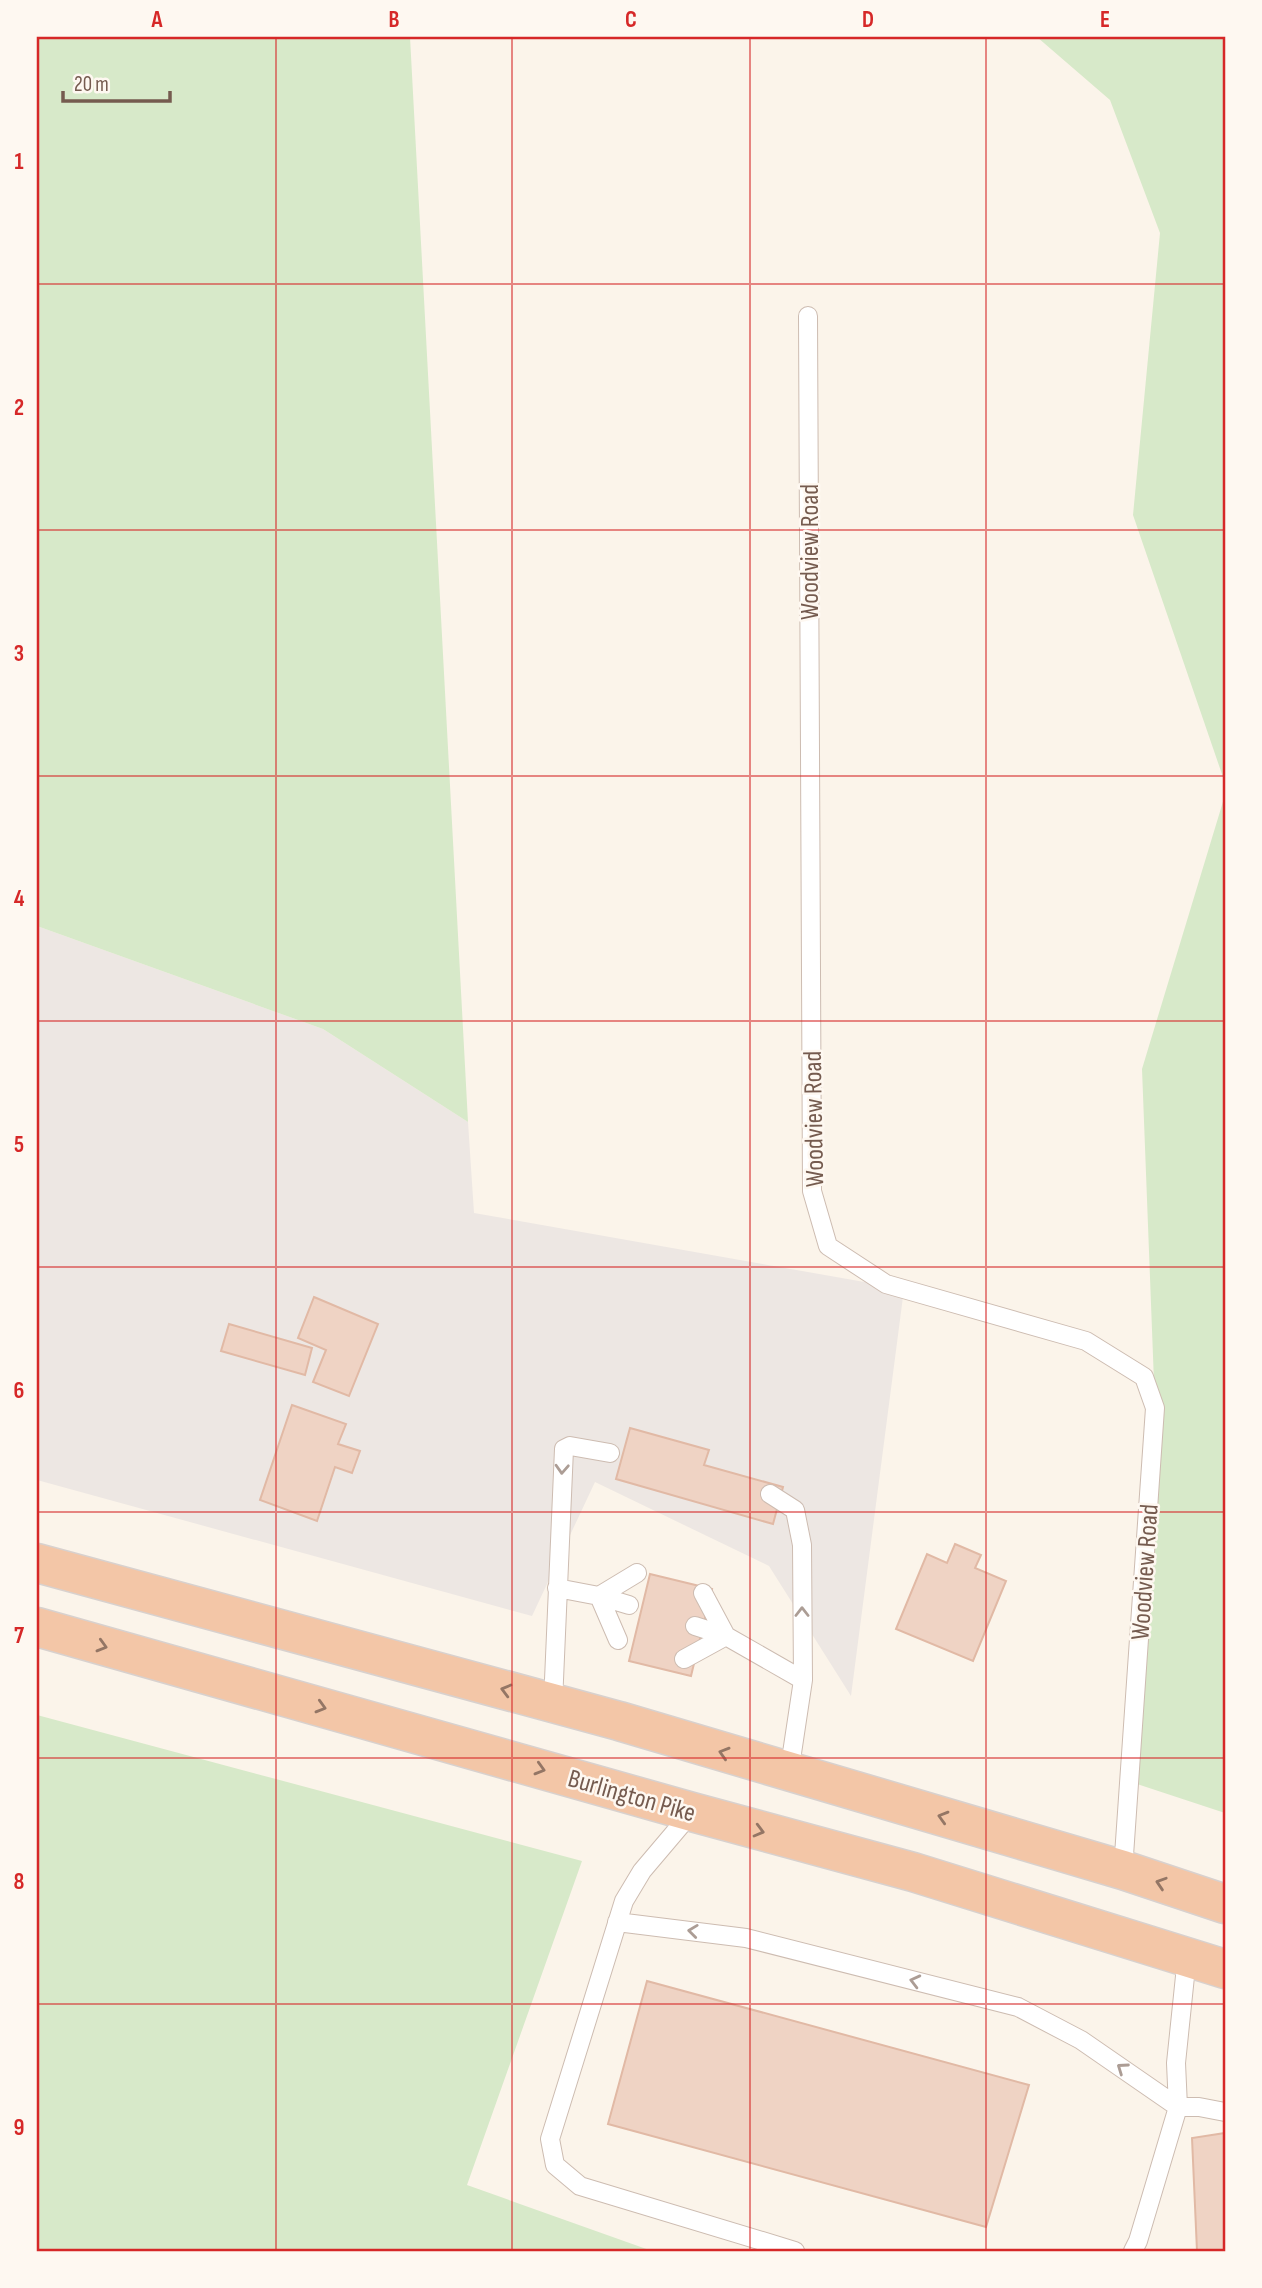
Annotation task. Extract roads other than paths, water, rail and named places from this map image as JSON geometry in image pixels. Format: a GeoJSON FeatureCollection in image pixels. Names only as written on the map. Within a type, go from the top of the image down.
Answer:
{"type":"FeatureCollection","features":[{"type":"Feature","properties":{"kind":"highway"},"geometry":{"type":"LineString","coordinates":[[37,1563],[619,1720],[789,1773],[1123,1870],[1225,1904]]}},
{"type":"Feature","properties":{"kind":"highway","name":"Burlington Pike"},"geometry":{"type":"LineString","coordinates":[[37,1627],[914,1872],[1225,1969]]}},
{"type":"Feature","properties":{"kind":"lane","name":"Woodview Road"},"geometry":{"type":"LineString","coordinates":[[808,316],[812,1191],[828,1246],[886,1283],[1086,1341],[1144,1377],[1155,1408],[1123,1870]]}},
{"type":"Feature","properties":{"kind":"lane"},"geometry":{"type":"LineString","coordinates":[[553,1703],[564,1449],[570,1446],[610,1453]]}},
{"type":"Feature","properties":{"kind":"lane"},"geometry":{"type":"LineString","coordinates":[[770,1494],[795,1510],[802,1545],[803,1680],[789,1773]]}},
{"type":"Feature","properties":{"kind":"lane"},"geometry":{"type":"LineString","coordinates":[[599,1596],[638,1573]]}},
{"type":"Feature","properties":{"kind":"lane"},"geometry":{"type":"LineString","coordinates":[[557,1588],[629,1605]]}},
{"type":"Feature","properties":{"kind":"lane"},"geometry":{"type":"LineString","coordinates":[[703,1593],[726,1636]]}},
{"type":"Feature","properties":{"kind":"lane"},"geometry":{"type":"LineString","coordinates":[[599,1596],[618,1640]]}},
{"type":"Feature","properties":{"kind":"lane"},"geometry":{"type":"LineString","coordinates":[[695,1626],[726,1636],[803,1680]]}},
{"type":"Feature","properties":{"kind":"lane"},"geometry":{"type":"LineString","coordinates":[[684,1659],[726,1636]]}},
{"type":"Feature","properties":{"kind":"lane"},"geometry":{"type":"LineString","coordinates":[[692,1812],[642,1871],[624,1901],[550,2139],[555,2165],[580,2186],[796,2251]]}},
{"type":"Feature","properties":{"kind":"lane"},"geometry":{"type":"LineString","coordinates":[[617,1922],[746,1938],[1018,2007],[1081,2040],[1178,2107],[1199,2107],[1225,2112]]}},
{"type":"Feature","properties":{"kind":"lane"},"geometry":{"type":"LineString","coordinates":[[1133,2251],[1139,2241],[1178,2107],[1176,2063],[1187,1957]]}}]}
